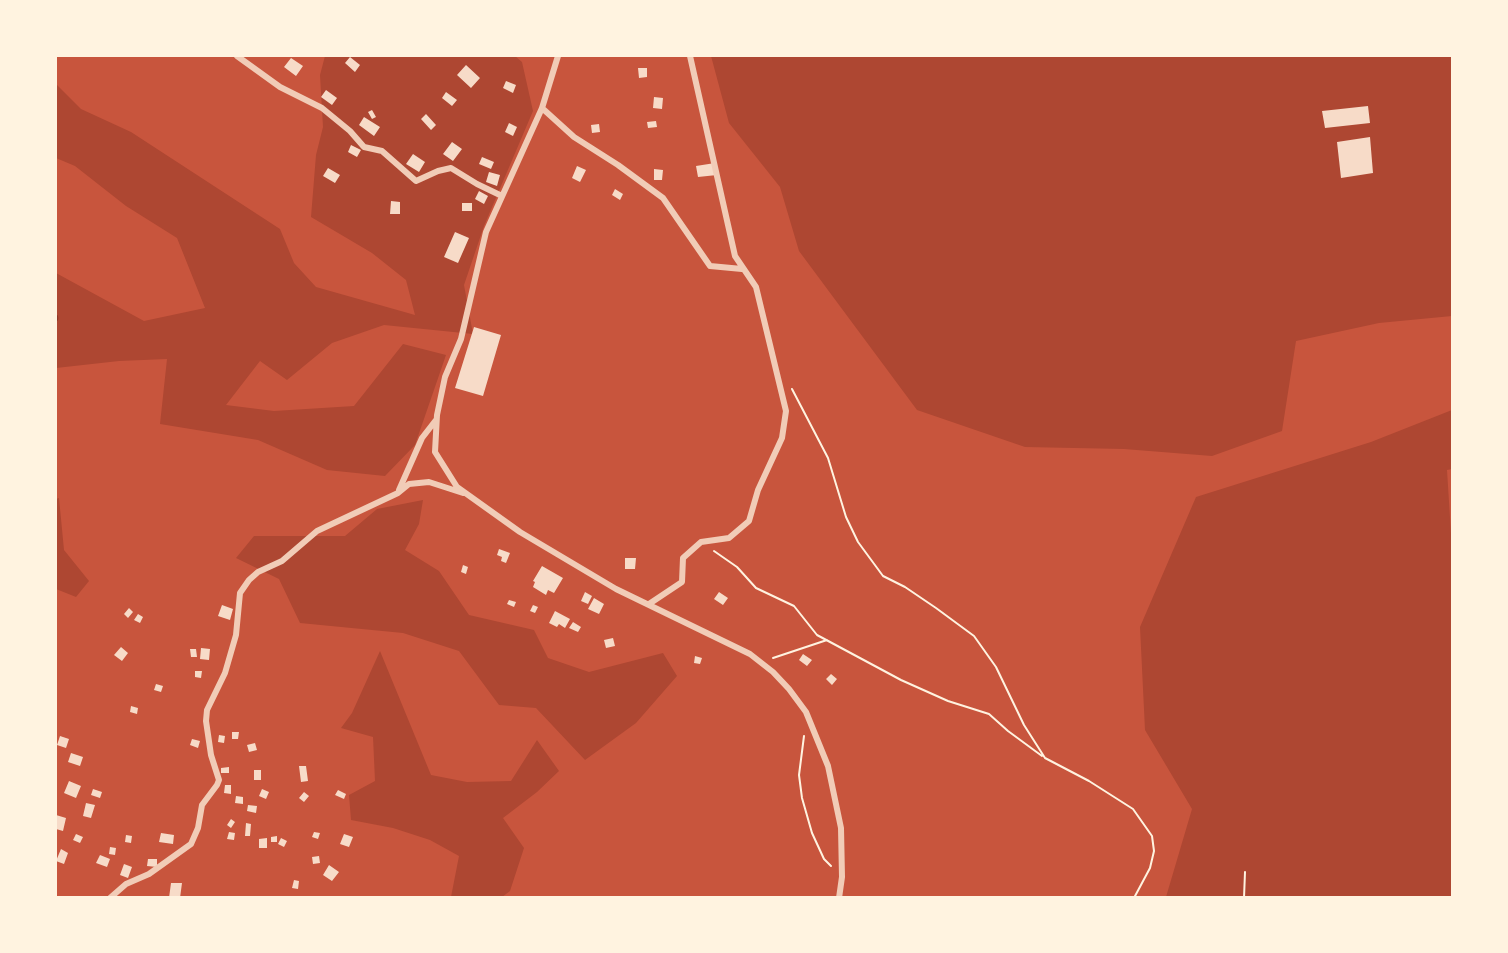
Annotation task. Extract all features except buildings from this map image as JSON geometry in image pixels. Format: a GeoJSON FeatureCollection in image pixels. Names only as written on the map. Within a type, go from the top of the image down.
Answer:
{"type":"FeatureCollection","features":[{"type":"Feature","properties":{"kind":"street"},"geometry":{"type":"LineString","coordinates":[[237,56],[280,87],[322,108],[350,131],[364,147],[382,151],[416,181],[438,171],[452,168],[502,196]]}},
{"type":"Feature","properties":{"kind":"street"},"geometry":{"type":"LineString","coordinates":[[558,56],[542,108],[486,232],[460,339],[445,377],[436,418],[435,452],[457,487],[520,532],[616,589],[735,646],[760,662],[789,689],[806,712],[828,766],[841,828],[842,877],[839,897]]}},
{"type":"Feature","properties":{"kind":"street"},"geometry":{"type":"LineString","coordinates":[[649,604],[682,582],[683,558],[701,542],[729,538],[749,521],[758,490],[782,438],[786,411],[756,287],[735,256],[690,56]]}},
{"type":"Feature","properties":{"kind":"street"},"geometry":{"type":"LineString","coordinates":[[542,108],[574,137],[663,198],[710,266],[742,269]]}},
{"type":"Feature","properties":{"kind":"street"},"geometry":{"type":"LineString","coordinates":[[398,493],[422,438],[436,418]]}},
{"type":"Feature","properties":{"kind":"street"},"geometry":{"type":"LineString","coordinates":[[110,897],[126,884],[149,874],[191,844],[198,828],[202,805],[217,785],[219,780],[211,755],[206,721],[207,710],[225,673],[236,635],[240,593],[249,580],[258,572],[282,561],[317,531],[398,493],[409,484],[429,482],[467,494]]}},
{"type":"Feature","properties":{"kind":"path"},"geometry":{"type":"LineString","coordinates":[[790,386],[828,458],[846,517],[866,554],[883,576],[936,608],[974,636],[996,667],[1024,725],[1045,758]]}},
{"type":"Feature","properties":{"kind":"path"},"geometry":{"type":"LineString","coordinates":[[701,542],[737,567],[756,588],[794,606],[817,635],[901,681],[948,701],[989,714],[1045,758],[1089,781],[1133,809],[1152,836],[1154,851],[1150,868],[1134,897]]}},
{"type":"Feature","properties":{"kind":"path"},"geometry":{"type":"LineString","coordinates":[[760,662],[827,640]]}},
{"type":"Feature","properties":{"kind":"path"},"geometry":{"type":"LineString","coordinates":[[806,712],[799,775],[802,798],[812,833],[824,859],[842,877]]}},
{"type":"Feature","properties":{"kind":"path"},"geometry":{"type":"LineString","coordinates":[[1244,897],[1245,872]]}},
{"type":"Feature","properties":{"kind":"shaded area"},"geometry":{"type":"Polygon","coordinates":[[[325,56],[515,56],[522,62],[533,111],[484,226],[464,285],[473,334],[384,325],[332,343],[287,380],[260,361],[226,405],[274,411],[354,406],[403,344],[446,355],[415,445],[385,476],[327,470],[258,440],[160,424],[167,359],[119,361],[56,368],[56,273],[144,321],[205,308],[177,238],[126,206],[75,166],[56,158],[56,84],[81,109],[131,132],[280,229],[294,263],[316,287],[415,315],[406,280],[372,253],[311,217],[316,155],[323,127],[320,75],[325,56]]]}},
{"type":"Feature","properties":{"kind":"shaded area"},"geometry":{"type":"Polygon","coordinates":[[[711,56],[1452,56],[1452,316],[1379,323],[1296,341],[1282,431],[1212,456],[1124,449],[1025,447],[917,410],[799,251],[780,187],[729,123],[711,56]]]}},
{"type":"Feature","properties":{"kind":"shaded area"},"geometry":{"type":"Polygon","coordinates":[[[1452,410],[1452,469],[1447,470],[1452,550],[1452,897],[1166,897],[1192,809],[1145,730],[1140,627],[1196,497],[1371,442],[1452,410]]]}},
{"type":"Feature","properties":{"kind":"shaded area"},"geometry":{"type":"Polygon","coordinates":[[[59,498],[64,550],[89,581],[76,597],[56,589],[56,499],[59,498]]]}},
{"type":"Feature","properties":{"kind":"shaded area"},"geometry":{"type":"Polygon","coordinates":[[[423,500],[419,524],[405,550],[439,571],[469,615],[534,630],[548,658],[589,672],[663,653],[677,676],[636,723],[585,760],[536,708],[499,705],[459,651],[403,633],[300,623],[279,579],[236,558],[254,536],[345,536],[377,509],[423,500]]]}},
{"type":"Feature","properties":{"kind":"shaded area"},"geometry":{"type":"Polygon","coordinates":[[[380,651],[431,775],[467,782],[511,781],[537,740],[559,771],[537,792],[503,818],[524,848],[510,891],[502,897],[451,897],[459,856],[430,840],[393,828],[351,820],[349,795],[375,781],[373,737],[341,728],[352,713],[380,651]]]}}]}
